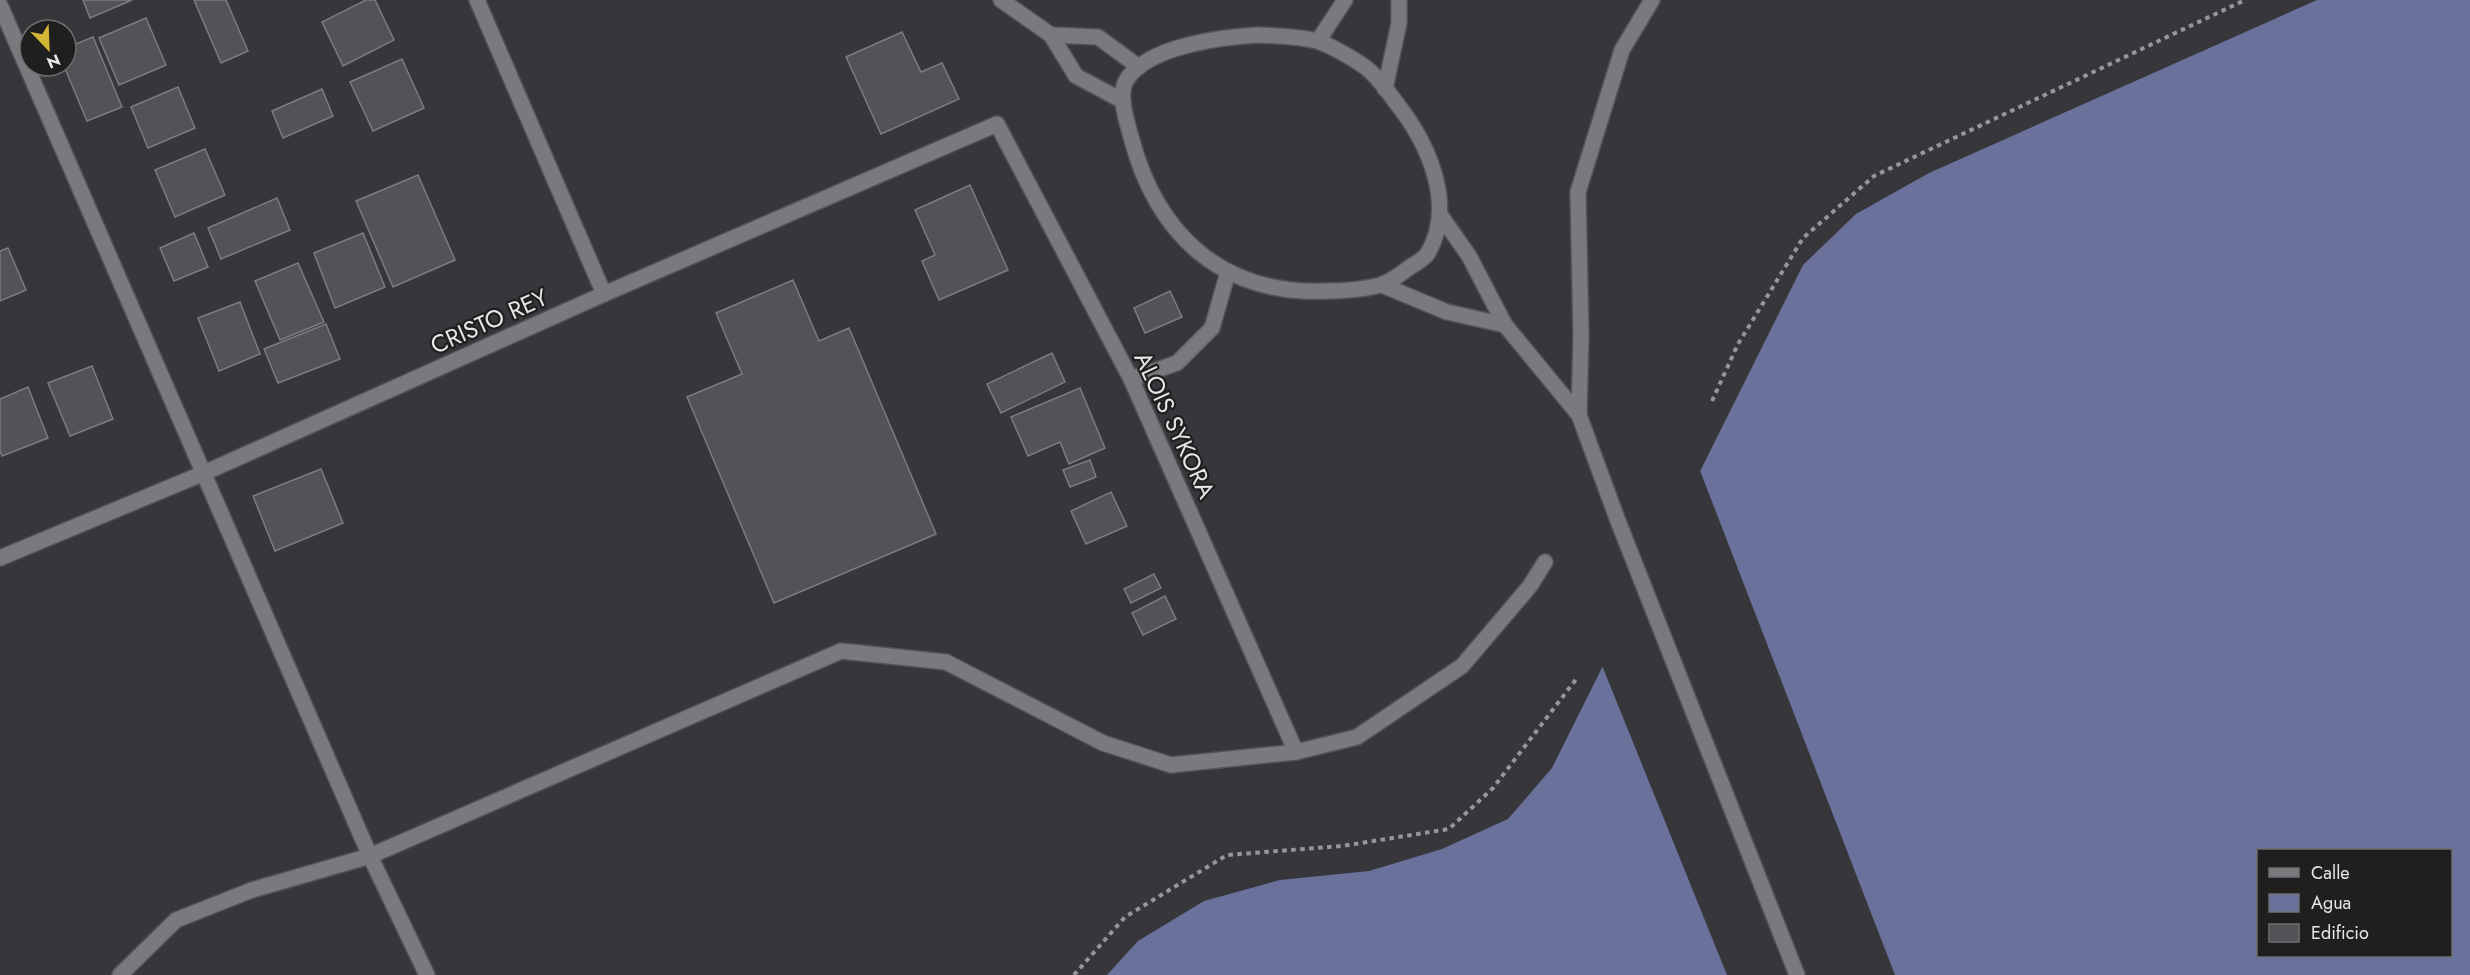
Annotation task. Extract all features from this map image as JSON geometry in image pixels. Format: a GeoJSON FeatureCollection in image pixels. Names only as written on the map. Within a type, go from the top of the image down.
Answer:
{"type":"FeatureCollection","features":[{"type":"Feature","properties":{"kind":"street"},"geometry":{"type":"LineString","coordinates":[[477,0],[604,294]]}},
{"type":"Feature","properties":{"kind":"street"},"geometry":{"type":"LineString","coordinates":[[1001,0],[1051,35],[1076,76],[1123,101]]}},
{"type":"Feature","properties":{"kind":"street"},"geometry":{"type":"LineString","coordinates":[[1318,41],[1345,0]]}},
{"type":"Feature","properties":{"kind":"street"},"geometry":{"type":"LineString","coordinates":[[1385,88],[1399,23],[1399,0]]}},
{"type":"Feature","properties":{"kind":"street"},"geometry":{"type":"LineString","coordinates":[[1579,415],[1581,335],[1578,192],[1622,50],[1652,0]]}},
{"type":"Feature","properties":{"kind":"street"},"geometry":{"type":"LineString","coordinates":[[0,5],[370,856],[427,975]]}},
{"type":"Feature","properties":{"kind":"street"},"geometry":{"type":"LineString","coordinates":[[1051,35],[1098,37],[1139,67]]}},
{"type":"Feature","properties":{"kind":"street"},"geometry":{"type":"LineString","coordinates":[[1441,216],[1427,254],[1382,285],[1328,291],[1289,290],[1262,285],[1228,272],[1197,253],[1176,231],[1154,196],[1133,146],[1123,101],[1126,81],[1139,67],[1167,52],[1197,42],[1233,36],[1258,35],[1318,41],[1366,67],[1385,88],[1421,138],[1433,171],[1441,216],[1469,256],[1504,325],[1579,415],[1618,521],[1797,975]]}},
{"type":"Feature","properties":{"kind":"street","name":"CRISTO REY"},"geometry":{"type":"LineString","coordinates":[[0,558],[204,473],[604,294],[997,124]]}},
{"type":"Feature","properties":{"kind":"street","name":"ALOIS SYKORA"},"geometry":{"type":"LineString","coordinates":[[997,124],[1131,379],[1296,752]]}},
{"type":"Feature","properties":{"kind":"street"},"geometry":{"type":"LineString","coordinates":[[1131,379],[1177,363],[1212,328],[1228,272]]}},
{"type":"Feature","properties":{"kind":"street"},"geometry":{"type":"LineString","coordinates":[[1382,285],[1447,312],[1504,325]]}},
{"type":"Feature","properties":{"kind":"street"},"geometry":{"type":"LineString","coordinates":[[120,975],[176,920],[252,890],[370,856],[841,651],[946,662],[1103,744],[1172,765],[1296,752],[1357,737],[1462,666],[1530,586],[1545,562]]}},
{"type":"Feature","properties":{"kind":"path"},"geometry":{"type":"LineString","coordinates":[[1712,401],[1738,344],[1803,238],[1874,176],[2245,0]]}},
{"type":"Feature","properties":{"kind":"path"},"geometry":{"type":"LineString","coordinates":[[1074,975],[1125,917],[1227,855],[1342,846],[1449,829],[1493,788],[1577,678]]}},
{"type":"Feature","properties":{"kind":"water"},"geometry":{"type":"Polygon","coordinates":[[[2317,0],[2470,0],[2470,975],[1107,975],[1138,941],[1204,901],[1280,880],[1369,871],[1442,849],[1508,819],[1552,768],[1803,265],[1856,214],[1929,173],[2317,0]]]}},
{"type":"Feature","properties":{"kind":"pier"},"geometry":{"type":"Polygon","coordinates":[[[1699,468],[1895,975],[1727,975],[1601,663],[1699,468]]]}},
{"type":"Feature","properties":{"kind":"building"},"geometry":{"type":"Polygon","coordinates":[[[83,0],[132,0],[90,18],[83,0]]]}},
{"type":"Feature","properties":{"kind":"building"},"geometry":{"type":"Polygon","coordinates":[[[194,0],[226,0],[248,51],[221,63],[194,0]]]}},
{"type":"Feature","properties":{"kind":"building"},"geometry":{"type":"Polygon","coordinates":[[[366,0],[375,0],[394,40],[343,66],[322,22],[366,0]]]}},
{"type":"Feature","properties":{"kind":"building"},"geometry":{"type":"Polygon","coordinates":[[[146,18],[166,65],[119,85],[99,38],[146,18]]]}},
{"type":"Feature","properties":{"kind":"building"},"geometry":{"type":"Polygon","coordinates":[[[902,32],[921,72],[942,63],[959,99],[881,134],[846,57],[902,32]]]}},
{"type":"Feature","properties":{"kind":"building"},"geometry":{"type":"Polygon","coordinates":[[[93,37],[122,107],[87,121],[69,78],[78,78],[78,43],[93,37]]]}},
{"type":"Feature","properties":{"kind":"building"},"geometry":{"type":"Polygon","coordinates":[[[402,59],[424,108],[373,131],[350,82],[402,59]]]}},
{"type":"Feature","properties":{"kind":"building"},"geometry":{"type":"Polygon","coordinates":[[[178,87],[195,128],[148,148],[131,107],[178,87]]]}},
{"type":"Feature","properties":{"kind":"building"},"geometry":{"type":"Polygon","coordinates":[[[322,89],[333,116],[283,138],[272,111],[322,89]]]}},
{"type":"Feature","properties":{"kind":"building"},"geometry":{"type":"Polygon","coordinates":[[[205,149],[225,195],[175,217],[155,170],[205,149]]]}},
{"type":"Feature","properties":{"kind":"building"},"geometry":{"type":"Polygon","coordinates":[[[418,175],[455,260],[393,287],[356,201],[418,175]]]}},
{"type":"Feature","properties":{"kind":"building"},"geometry":{"type":"Polygon","coordinates":[[[970,185],[1008,270],[939,300],[922,261],[935,255],[915,210],[970,185]]]}},
{"type":"Feature","properties":{"kind":"building"},"geometry":{"type":"Polygon","coordinates":[[[277,198],[290,230],[221,259],[208,228],[277,198]]]}},
{"type":"Feature","properties":{"kind":"building"},"geometry":{"type":"Polygon","coordinates":[[[194,233],[208,267],[174,281],[160,248],[194,233]]]}},
{"type":"Feature","properties":{"kind":"building"},"geometry":{"type":"Polygon","coordinates":[[[363,233],[385,287],[335,308],[314,253],[363,233]]]}},
{"type":"Feature","properties":{"kind":"building"},"geometry":{"type":"Polygon","coordinates":[[[8,248],[26,290],[0,301],[0,251],[8,248]]]}},
{"type":"Feature","properties":{"kind":"building"},"geometry":{"type":"Polygon","coordinates":[[[298,263],[324,322],[280,340],[255,281],[298,263]]]}},
{"type":"Feature","properties":{"kind":"building"},"geometry":{"type":"Polygon","coordinates":[[[793,280],[819,341],[849,328],[936,534],[774,603],[687,397],[742,374],[716,313],[793,280]]]}},
{"type":"Feature","properties":{"kind":"building"},"geometry":{"type":"Polygon","coordinates":[[[1170,291],[1182,317],[1145,333],[1134,308],[1170,291]]]}},
{"type":"Feature","properties":{"kind":"building"},"geometry":{"type":"Polygon","coordinates":[[[240,302],[260,354],[219,371],[198,318],[240,302]]]}},
{"type":"Feature","properties":{"kind":"building"},"geometry":{"type":"Polygon","coordinates":[[[326,324],[340,359],[278,383],[264,349],[326,324]]]}},
{"type":"Feature","properties":{"kind":"building"},"geometry":{"type":"Polygon","coordinates":[[[1052,353],[1065,382],[1001,413],[987,384],[1052,353]]]}},
{"type":"Feature","properties":{"kind":"building"},"geometry":{"type":"Polygon","coordinates":[[[92,366],[113,419],[70,436],[48,383],[92,366]]]}},
{"type":"Feature","properties":{"kind":"building"},"geometry":{"type":"Polygon","coordinates":[[[28,387],[48,438],[2,456],[0,451],[0,399],[28,387]]]}},
{"type":"Feature","properties":{"kind":"building"},"geometry":{"type":"Polygon","coordinates":[[[1080,388],[1105,448],[1069,464],[1060,442],[1028,456],[1011,417],[1080,388]]]}},
{"type":"Feature","properties":{"kind":"building"},"geometry":{"type":"Polygon","coordinates":[[[1090,460],[1096,477],[1070,487],[1063,470],[1090,460]]]}},
{"type":"Feature","properties":{"kind":"building"},"geometry":{"type":"Polygon","coordinates":[[[321,469],[343,523],[275,551],[253,496],[321,469]]]}},
{"type":"Feature","properties":{"kind":"building"},"geometry":{"type":"Polygon","coordinates":[[[1111,492],[1127,526],[1086,544],[1071,511],[1111,492]]]}},
{"type":"Feature","properties":{"kind":"building"},"geometry":{"type":"Polygon","coordinates":[[[1154,574],[1161,588],[1131,603],[1124,589],[1154,574]]]}},
{"type":"Feature","properties":{"kind":"building"},"geometry":{"type":"Polygon","coordinates":[[[1165,596],[1176,619],[1143,635],[1132,613],[1165,596]]]}}]}
